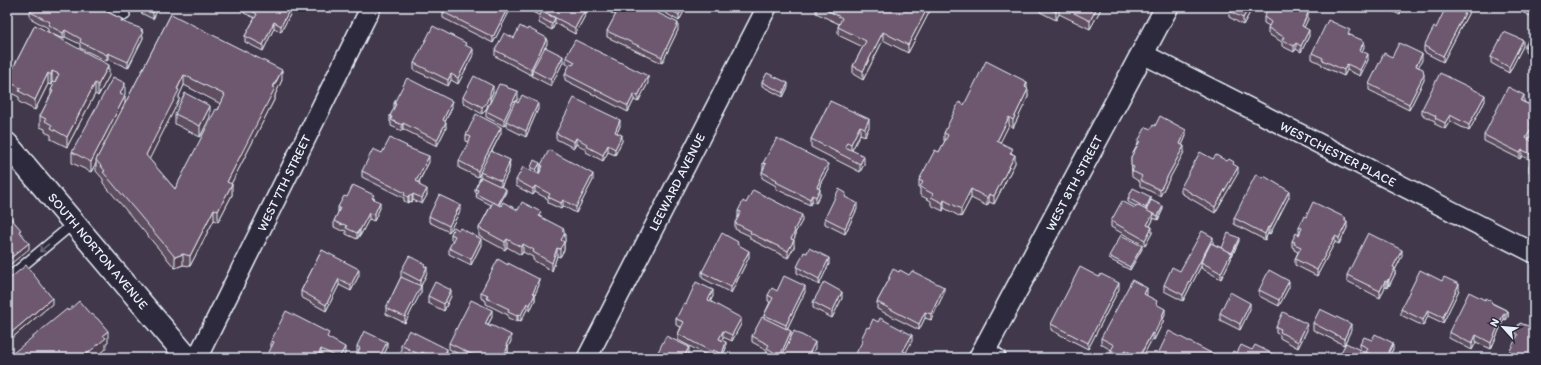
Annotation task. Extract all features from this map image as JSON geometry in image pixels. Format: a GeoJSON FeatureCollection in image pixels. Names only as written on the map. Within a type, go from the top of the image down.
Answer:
{"type":"FeatureCollection","features":[{"type":"Feature","properties":{"kind":"main road","name":"WEST 8TH STREET"},"geometry":{"type":"LineString","coordinates":[[987,356],[1167,7]]}},
{"type":"Feature","properties":{"kind":"main road","name":"SOUTH NORTON AVENUE"},"geometry":{"type":"LineString","coordinates":[[7,144],[188,358]]}},
{"type":"Feature","properties":{"kind":"street","name":"WEST 7TH STREET"},"geometry":{"type":"LineString","coordinates":[[197,358],[371,7]]}},
{"type":"Feature","properties":{"kind":"street","name":"LEEWARD AVENUE"},"geometry":{"type":"LineString","coordinates":[[587,358],[767,7]]}},
{"type":"Feature","properties":{"kind":"street","name":"WESTCHESTER PLACE"},"geometry":{"type":"LineString","coordinates":[[1143,54],[1534,253]]}},
{"type":"Feature","properties":{"kind":"lane"},"geometry":{"type":"LineString","coordinates":[[109,7],[126,15]]}},
{"type":"Feature","properties":{"kind":"lane"},"geometry":{"type":"LineString","coordinates":[[7,279],[74,223]]}},
{"type":"Feature","properties":{"kind":"building"},"geometry":{"type":"Polygon","coordinates":[[[32,7],[92,7],[98,10],[99,8],[122,19],[121,21],[142,29],[141,31],[143,32],[128,62],[108,53],[107,55],[80,42],[81,39],[65,30],[63,33],[48,25],[50,22],[30,12],[32,7]]]}},
{"type":"Feature","properties":{"kind":"building"},"geometry":{"type":"Polygon","coordinates":[[[141,7],[156,7],[153,13],[141,7]]]}},
{"type":"Feature","properties":{"kind":"building"},"geometry":{"type":"Polygon","coordinates":[[[245,7],[291,7],[281,26],[274,22],[263,45],[245,36],[257,14],[245,7]]]}},
{"type":"Feature","properties":{"kind":"building"},"geometry":{"type":"Polygon","coordinates":[[[443,7],[508,7],[493,37],[443,12],[445,9],[443,7]]]}},
{"type":"Feature","properties":{"kind":"building"},"geometry":{"type":"Polygon","coordinates":[[[535,7],[585,7],[586,8],[575,28],[535,7]]]}},
{"type":"Feature","properties":{"kind":"building"},"geometry":{"type":"Polygon","coordinates":[[[612,7],[646,7],[678,23],[662,57],[607,31],[618,10],[612,7]]]}},
{"type":"Feature","properties":{"kind":"building"},"geometry":{"type":"Polygon","coordinates":[[[666,7],[683,7],[679,15],[666,7]]]}},
{"type":"Feature","properties":{"kind":"building"},"geometry":{"type":"Polygon","coordinates":[[[821,7],[928,7],[908,45],[883,32],[863,71],[853,66],[866,41],[838,27],[842,18],[821,7]]]}},
{"type":"Feature","properties":{"kind":"building"},"geometry":{"type":"Polygon","coordinates":[[[1046,7],[1059,7],[1056,12],[1046,7]]]}},
{"type":"Feature","properties":{"kind":"building"},"geometry":{"type":"Polygon","coordinates":[[[1062,7],[1097,7],[1090,21],[1062,7]]]}},
{"type":"Feature","properties":{"kind":"building"},"geometry":{"type":"Polygon","coordinates":[[[1231,7],[1249,7],[1243,18],[1229,11],[1231,7]]]}},
{"type":"Feature","properties":{"kind":"building"},"geometry":{"type":"Polygon","coordinates":[[[1269,7],[1296,7],[1308,13],[1302,26],[1309,30],[1301,46],[1296,43],[1294,46],[1282,40],[1284,37],[1268,28],[1271,22],[1264,17],[1269,7]]]}},
{"type":"Feature","properties":{"kind":"building"},"geometry":{"type":"Polygon","coordinates":[[[1446,7],[1452,7],[1457,10],[1458,7],[1468,7],[1443,56],[1424,46],[1434,27],[1436,28],[1446,7]]]}},
{"type":"Feature","properties":{"kind":"building"},"geometry":{"type":"Polygon","coordinates":[[[542,12],[555,18],[552,24],[539,17],[542,12]]]}},
{"type":"Feature","properties":{"kind":"building"},"geometry":{"type":"Polygon","coordinates":[[[171,14],[282,70],[273,87],[275,88],[227,182],[232,184],[218,211],[214,209],[190,256],[183,254],[175,257],[103,172],[105,171],[96,160],[171,14]],[[184,75],[177,89],[179,90],[146,155],[175,189],[216,109],[218,110],[225,95],[184,75]]]}},
{"type":"Feature","properties":{"kind":"building"},"geometry":{"type":"Polygon","coordinates":[[[1328,20],[1350,30],[1348,34],[1364,41],[1360,50],[1368,54],[1360,70],[1347,64],[1344,70],[1322,60],[1323,58],[1312,53],[1328,20]]]}},
{"type":"Feature","properties":{"kind":"building"},"geometry":{"type":"Polygon","coordinates":[[[35,25],[109,65],[98,85],[95,83],[67,137],[51,128],[52,125],[40,116],[53,91],[51,90],[59,74],[52,71],[51,75],[48,73],[35,100],[19,91],[21,88],[11,83],[12,80],[8,78],[35,25]]]}},
{"type":"Feature","properties":{"kind":"building"},"geometry":{"type":"Polygon","coordinates":[[[433,26],[466,43],[465,45],[473,49],[458,78],[451,74],[448,80],[414,63],[433,26]]]}},
{"type":"Feature","properties":{"kind":"building"},"geometry":{"type":"Polygon","coordinates":[[[520,26],[527,30],[528,28],[547,38],[531,69],[495,50],[504,33],[514,38],[520,26]]]}},
{"type":"Feature","properties":{"kind":"building"},"geometry":{"type":"Polygon","coordinates":[[[1504,32],[1523,40],[1509,67],[1491,57],[1504,32]]]}},
{"type":"Feature","properties":{"kind":"building"},"geometry":{"type":"Polygon","coordinates":[[[1532,33],[1534,34],[1534,51],[1525,46],[1532,33]]]}},
{"type":"Feature","properties":{"kind":"building"},"geometry":{"type":"Polygon","coordinates":[[[575,40],[648,76],[638,96],[634,94],[628,106],[565,74],[570,64],[573,65],[575,62],[566,57],[575,40]]]}},
{"type":"Feature","properties":{"kind":"building"},"geometry":{"type":"Polygon","coordinates":[[[1399,43],[1422,54],[1416,66],[1423,69],[1424,74],[1409,104],[1369,84],[1384,53],[1392,57],[1399,43]]]}},
{"type":"Feature","properties":{"kind":"building"},"geometry":{"type":"Polygon","coordinates":[[[545,47],[563,56],[551,80],[532,70],[545,47]]]}},
{"type":"Feature","properties":{"kind":"building"},"geometry":{"type":"Polygon","coordinates":[[[986,61],[1027,82],[1025,87],[1028,89],[1013,120],[1009,117],[997,141],[1013,149],[1010,153],[1015,155],[994,196],[989,194],[987,198],[971,189],[961,209],[944,200],[943,203],[931,197],[933,194],[920,187],[923,182],[919,180],[935,150],[939,152],[948,135],[944,133],[959,102],[964,105],[986,61]]]}},
{"type":"Feature","properties":{"kind":"building"},"geometry":{"type":"Polygon","coordinates":[[[767,73],[788,83],[783,93],[762,82],[767,73]]]}},
{"type":"Feature","properties":{"kind":"building"},"geometry":{"type":"Polygon","coordinates":[[[1440,73],[1485,95],[1469,125],[1450,115],[1445,123],[1435,118],[1436,116],[1422,109],[1440,73]]]}},
{"type":"Feature","properties":{"kind":"building"},"geometry":{"type":"Polygon","coordinates":[[[474,76],[493,86],[490,97],[488,98],[486,104],[482,107],[463,97],[474,76]]]}},
{"type":"Feature","properties":{"kind":"building"},"geometry":{"type":"Polygon","coordinates":[[[113,77],[125,83],[120,94],[125,96],[91,162],[72,152],[113,77]]]}},
{"type":"Feature","properties":{"kind":"building"},"geometry":{"type":"Polygon","coordinates":[[[407,78],[452,101],[443,120],[446,122],[437,140],[403,123],[402,125],[391,120],[392,117],[390,116],[396,104],[394,103],[407,78]]]}},
{"type":"Feature","properties":{"kind":"building"},"geometry":{"type":"Polygon","coordinates":[[[499,84],[518,91],[504,120],[486,111],[499,84]]]}},
{"type":"Feature","properties":{"kind":"building"},"geometry":{"type":"Polygon","coordinates":[[[1508,87],[1524,95],[1521,101],[1534,107],[1534,116],[1530,125],[1533,126],[1526,138],[1534,142],[1534,148],[1531,154],[1522,150],[1520,153],[1484,135],[1508,87]]]}},
{"type":"Feature","properties":{"kind":"building"},"geometry":{"type":"Polygon","coordinates":[[[185,93],[210,106],[200,126],[175,114],[185,93]]]}},
{"type":"Feature","properties":{"kind":"building"},"geometry":{"type":"Polygon","coordinates":[[[522,95],[538,103],[526,131],[506,121],[515,101],[518,103],[522,95]]]}},
{"type":"Feature","properties":{"kind":"building"},"geometry":{"type":"Polygon","coordinates":[[[574,98],[620,120],[615,132],[622,135],[615,149],[608,145],[603,155],[586,146],[587,144],[576,138],[574,142],[556,133],[574,98]]]}},
{"type":"Feature","properties":{"kind":"building"},"geometry":{"type":"Polygon","coordinates":[[[830,101],[869,119],[865,128],[860,126],[851,144],[847,142],[845,147],[864,156],[860,164],[811,139],[830,101]]]}},
{"type":"Feature","properties":{"kind":"building"},"geometry":{"type":"Polygon","coordinates":[[[476,114],[501,127],[478,171],[459,161],[471,137],[466,135],[476,114]]]}},
{"type":"Feature","properties":{"kind":"building"},"geometry":{"type":"Polygon","coordinates":[[[1160,116],[1186,130],[1180,144],[1184,146],[1160,190],[1140,180],[1142,176],[1132,171],[1134,167],[1131,166],[1131,157],[1146,127],[1151,129],[1153,125],[1155,126],[1160,116]]]}},
{"type":"Feature","properties":{"kind":"building"},"geometry":{"type":"Polygon","coordinates":[[[390,138],[407,146],[406,147],[429,156],[416,181],[420,183],[419,185],[427,189],[422,198],[413,194],[412,196],[409,195],[408,197],[404,195],[405,193],[362,171],[373,149],[382,153],[390,138]]]}},
{"type":"Feature","properties":{"kind":"building"},"geometry":{"type":"Polygon","coordinates":[[[777,138],[828,164],[819,180],[817,187],[820,189],[816,197],[812,195],[810,199],[776,182],[777,180],[762,172],[766,164],[763,163],[777,138]]]}},
{"type":"Feature","properties":{"kind":"building"},"geometry":{"type":"Polygon","coordinates":[[[549,150],[593,174],[576,207],[563,200],[561,203],[548,197],[550,194],[535,186],[533,189],[516,180],[523,167],[539,174],[543,166],[541,165],[549,150]]]}},
{"type":"Feature","properties":{"kind":"building"},"geometry":{"type":"Polygon","coordinates":[[[491,151],[510,160],[501,181],[480,172],[491,151]]]}},
{"type":"Feature","properties":{"kind":"building"},"geometry":{"type":"Polygon","coordinates":[[[1200,152],[1213,159],[1216,155],[1227,161],[1229,159],[1238,167],[1215,207],[1181,187],[1200,152]]]}},
{"type":"Feature","properties":{"kind":"building"},"geometry":{"type":"Polygon","coordinates":[[[1534,156],[1534,169],[1529,166],[1534,156]]]}},
{"type":"Feature","properties":{"kind":"building"},"geometry":{"type":"Polygon","coordinates":[[[534,160],[540,163],[536,170],[531,167],[534,160]]]}},
{"type":"Feature","properties":{"kind":"building"},"geometry":{"type":"Polygon","coordinates":[[[1256,174],[1263,178],[1264,176],[1289,191],[1270,228],[1268,227],[1265,234],[1234,218],[1256,174]]]}},
{"type":"Feature","properties":{"kind":"building"},"geometry":{"type":"Polygon","coordinates":[[[481,177],[506,189],[498,205],[476,194],[478,190],[475,189],[481,177]]]}},
{"type":"Feature","properties":{"kind":"building"},"geometry":{"type":"Polygon","coordinates":[[[353,185],[374,195],[372,198],[380,202],[374,215],[369,213],[357,233],[346,228],[347,226],[334,221],[340,208],[338,207],[344,196],[347,197],[353,185]]]}},
{"type":"Feature","properties":{"kind":"building"},"geometry":{"type":"Polygon","coordinates":[[[1133,188],[1151,197],[1146,208],[1128,198],[1133,188]]]}},
{"type":"Feature","properties":{"kind":"building"},"geometry":{"type":"Polygon","coordinates":[[[839,189],[846,193],[845,197],[857,203],[845,228],[825,218],[839,189]]]}},
{"type":"Feature","properties":{"kind":"building"},"geometry":{"type":"Polygon","coordinates":[[[753,190],[802,215],[794,230],[795,231],[791,239],[794,240],[788,251],[750,233],[751,231],[735,223],[741,212],[738,211],[743,201],[746,203],[753,190]]]}},
{"type":"Feature","properties":{"kind":"building"},"geometry":{"type":"Polygon","coordinates":[[[439,195],[460,205],[449,226],[429,216],[439,195]]]}},
{"type":"Feature","properties":{"kind":"building"},"geometry":{"type":"Polygon","coordinates":[[[1151,200],[1163,206],[1158,216],[1146,211],[1151,200]]]}},
{"type":"Feature","properties":{"kind":"building"},"geometry":{"type":"Polygon","coordinates":[[[1122,201],[1135,208],[1137,205],[1153,214],[1147,225],[1152,227],[1145,240],[1111,221],[1122,201]]]}},
{"type":"Feature","properties":{"kind":"building"},"geometry":{"type":"Polygon","coordinates":[[[493,202],[501,206],[503,202],[518,210],[522,202],[541,212],[539,216],[564,229],[562,231],[565,233],[561,240],[564,242],[560,249],[557,248],[552,263],[533,252],[534,250],[523,244],[521,247],[507,239],[505,242],[479,228],[493,202]]]}},
{"type":"Feature","properties":{"kind":"building"},"geometry":{"type":"Polygon","coordinates":[[[1313,202],[1346,218],[1344,220],[1347,222],[1339,238],[1335,236],[1317,270],[1295,259],[1301,247],[1294,244],[1295,242],[1292,241],[1296,233],[1299,235],[1302,228],[1299,227],[1304,216],[1306,217],[1313,202]]]}},
{"type":"Feature","properties":{"kind":"building"},"geometry":{"type":"Polygon","coordinates":[[[7,217],[9,219],[10,217],[21,230],[19,231],[29,243],[7,261],[7,217]]]}},
{"type":"Feature","properties":{"kind":"building"},"geometry":{"type":"Polygon","coordinates":[[[454,227],[459,230],[460,228],[481,239],[471,259],[449,248],[455,236],[451,234],[454,227]]]}},
{"type":"Feature","properties":{"kind":"building"},"geometry":{"type":"Polygon","coordinates":[[[1202,231],[1213,237],[1183,295],[1164,285],[1172,267],[1180,271],[1202,231]]]}},
{"type":"Feature","properties":{"kind":"building"},"geometry":{"type":"Polygon","coordinates":[[[722,233],[738,242],[737,244],[749,251],[731,287],[702,272],[722,233]]]}},
{"type":"Feature","properties":{"kind":"building"},"geometry":{"type":"Polygon","coordinates":[[[1228,233],[1239,238],[1232,253],[1222,248],[1228,233]]]}},
{"type":"Feature","properties":{"kind":"building"},"geometry":{"type":"Polygon","coordinates":[[[1368,233],[1402,250],[1393,267],[1395,268],[1389,280],[1388,279],[1387,282],[1385,281],[1380,291],[1347,275],[1368,233]]]}},
{"type":"Feature","properties":{"kind":"building"},"geometry":{"type":"Polygon","coordinates":[[[1121,235],[1142,246],[1130,267],[1109,256],[1121,235]]]}},
{"type":"Feature","properties":{"kind":"building"},"geometry":{"type":"Polygon","coordinates":[[[1211,243],[1231,253],[1221,273],[1201,262],[1211,243]]]}},
{"type":"Feature","properties":{"kind":"building"},"geometry":{"type":"Polygon","coordinates":[[[809,248],[829,258],[819,279],[797,267],[804,252],[807,253],[809,248]]]}},
{"type":"Feature","properties":{"kind":"building"},"geometry":{"type":"Polygon","coordinates":[[[322,250],[359,269],[351,285],[339,279],[326,305],[301,291],[322,250]]]}},
{"type":"Feature","properties":{"kind":"building"},"geometry":{"type":"Polygon","coordinates":[[[409,256],[425,264],[424,266],[427,267],[420,281],[401,271],[409,256]]]}},
{"type":"Feature","properties":{"kind":"building"},"geometry":{"type":"Polygon","coordinates":[[[498,259],[539,279],[530,305],[527,303],[521,315],[518,314],[517,316],[508,312],[509,309],[486,298],[488,295],[481,292],[498,259]]]}},
{"type":"Feature","properties":{"kind":"building"},"geometry":{"type":"Polygon","coordinates":[[[26,265],[52,298],[12,332],[7,327],[7,281],[26,265]]]}},
{"type":"Feature","properties":{"kind":"building"},"geometry":{"type":"Polygon","coordinates":[[[1080,267],[1099,277],[1101,274],[1119,283],[1088,343],[1051,324],[1080,267]]]}},
{"type":"Feature","properties":{"kind":"building"},"geometry":{"type":"Polygon","coordinates":[[[893,269],[899,272],[900,270],[909,275],[912,271],[944,287],[931,314],[925,312],[919,324],[877,302],[890,278],[889,277],[893,269]]]}},
{"type":"Feature","properties":{"kind":"building"},"geometry":{"type":"Polygon","coordinates":[[[1269,270],[1289,281],[1279,300],[1259,290],[1269,270]]]}},
{"type":"Feature","properties":{"kind":"building"},"geometry":{"type":"Polygon","coordinates":[[[1420,270],[1442,281],[1444,277],[1459,284],[1443,317],[1428,310],[1423,320],[1401,309],[1420,270]]]}},
{"type":"Feature","properties":{"kind":"building"},"geometry":{"type":"Polygon","coordinates":[[[784,276],[805,286],[786,325],[764,315],[773,298],[768,295],[772,288],[777,291],[784,276]]]}},
{"type":"Feature","properties":{"kind":"building"},"geometry":{"type":"Polygon","coordinates":[[[401,277],[421,286],[405,317],[386,308],[401,277]]]}},
{"type":"Feature","properties":{"kind":"building"},"geometry":{"type":"Polygon","coordinates":[[[1132,280],[1147,288],[1144,294],[1157,301],[1156,304],[1165,309],[1154,334],[1152,333],[1139,357],[1125,350],[1122,356],[1111,350],[1114,345],[1101,338],[1132,280]]]}},
{"type":"Feature","properties":{"kind":"building"},"geometry":{"type":"Polygon","coordinates":[[[435,282],[451,290],[444,304],[428,296],[435,282]]]}},
{"type":"Feature","properties":{"kind":"building"},"geometry":{"type":"Polygon","coordinates":[[[696,282],[713,290],[708,300],[741,318],[732,335],[723,331],[719,339],[726,342],[722,354],[713,350],[712,352],[678,334],[684,322],[676,319],[684,303],[686,304],[696,282]]]}},
{"type":"Feature","properties":{"kind":"building"},"geometry":{"type":"Polygon","coordinates":[[[824,282],[842,292],[832,312],[813,302],[824,282]]]}},
{"type":"Feature","properties":{"kind":"building"},"geometry":{"type":"Polygon","coordinates":[[[1230,292],[1250,303],[1240,324],[1220,313],[1230,292]]]}},
{"type":"Feature","properties":{"kind":"building"},"geometry":{"type":"Polygon","coordinates":[[[1469,292],[1485,300],[1485,298],[1492,302],[1491,303],[1508,311],[1506,314],[1504,313],[1491,343],[1476,335],[1472,344],[1449,332],[1469,292]]]}},
{"type":"Feature","properties":{"kind":"building"},"geometry":{"type":"Polygon","coordinates":[[[471,300],[492,310],[485,324],[491,327],[491,325],[511,335],[506,345],[508,346],[503,358],[479,358],[449,343],[471,300]]]}},
{"type":"Feature","properties":{"kind":"building"},"geometry":{"type":"Polygon","coordinates":[[[79,301],[108,331],[103,335],[106,338],[82,358],[7,358],[67,309],[68,311],[79,301]]]}},
{"type":"Feature","properties":{"kind":"building"},"geometry":{"type":"Polygon","coordinates":[[[1320,309],[1351,324],[1344,339],[1313,323],[1320,309]]]}},
{"type":"Feature","properties":{"kind":"building"},"geometry":{"type":"Polygon","coordinates":[[[286,311],[329,333],[327,337],[345,347],[339,358],[321,349],[317,358],[266,358],[274,342],[271,341],[286,311]]]}},
{"type":"Feature","properties":{"kind":"building"},"geometry":{"type":"Polygon","coordinates":[[[1283,312],[1307,324],[1298,342],[1280,332],[1281,329],[1276,327],[1283,312]]]}},
{"type":"Feature","properties":{"kind":"building"},"geometry":{"type":"Polygon","coordinates":[[[762,317],[791,331],[780,356],[767,348],[769,345],[752,336],[762,317]]]}},
{"type":"Feature","properties":{"kind":"building"},"geometry":{"type":"Polygon","coordinates":[[[880,318],[912,335],[903,351],[909,354],[907,358],[854,357],[863,340],[861,339],[867,327],[869,328],[873,319],[878,322],[880,318]]]}},
{"type":"Feature","properties":{"kind":"building"},"geometry":{"type":"Polygon","coordinates":[[[1534,322],[1534,358],[1506,358],[1518,335],[1514,332],[1520,323],[1531,327],[1534,322]]]}},
{"type":"Feature","properties":{"kind":"building"},"geometry":{"type":"Polygon","coordinates":[[[409,330],[447,349],[443,358],[434,358],[422,352],[420,355],[401,345],[409,330]]]}},
{"type":"Feature","properties":{"kind":"building"},"geometry":{"type":"Polygon","coordinates":[[[364,331],[387,342],[379,358],[370,358],[358,352],[360,348],[357,346],[364,331]]]}},
{"type":"Feature","properties":{"kind":"building"},"geometry":{"type":"Polygon","coordinates":[[[794,331],[815,342],[807,358],[781,358],[794,331]]]}},
{"type":"Feature","properties":{"kind":"building"},"geometry":{"type":"Polygon","coordinates":[[[1169,331],[1215,355],[1214,358],[1156,358],[1169,331]]]}},
{"type":"Feature","properties":{"kind":"building"},"geometry":{"type":"Polygon","coordinates":[[[1375,334],[1393,343],[1386,358],[1379,358],[1366,352],[1368,348],[1360,344],[1364,337],[1372,340],[1375,334]]]}},
{"type":"Feature","properties":{"kind":"building"},"geometry":{"type":"Polygon","coordinates":[[[666,336],[689,347],[684,357],[686,358],[655,358],[666,336]]]}},
{"type":"Feature","properties":{"kind":"building"},"geometry":{"type":"Polygon","coordinates":[[[1346,343],[1364,352],[1361,358],[1338,358],[1346,343]]]}},
{"type":"Feature","properties":{"kind":"building"},"geometry":{"type":"Polygon","coordinates":[[[1241,345],[1252,350],[1255,345],[1279,358],[1234,358],[1231,356],[1233,351],[1237,353],[1241,345]]]}}]}
